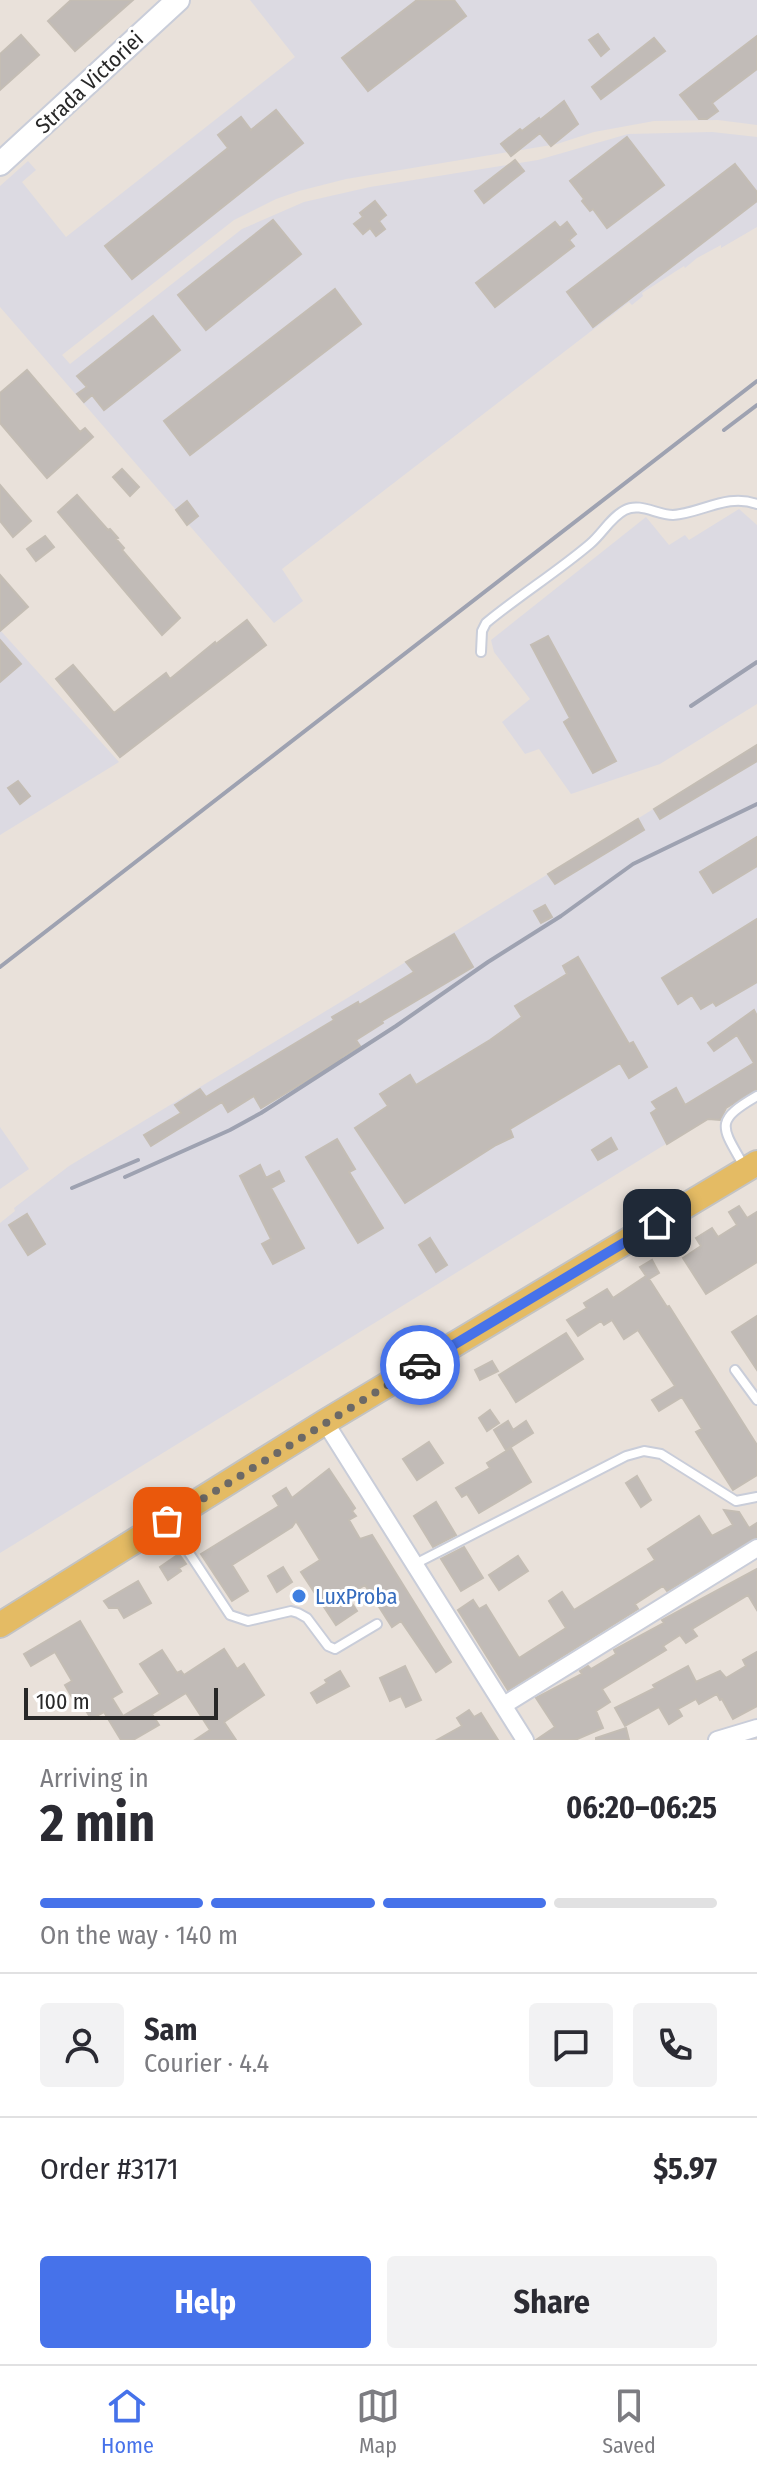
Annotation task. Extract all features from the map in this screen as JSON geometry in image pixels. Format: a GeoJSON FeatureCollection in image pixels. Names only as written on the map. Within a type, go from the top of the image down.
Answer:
{"type":"FeatureCollection","features":[{"type":"Feature","properties":{"kind":"main road"},"geometry":{"type":"LineString","coordinates":[[0,1625],[325,1422],[751,1166]]}},
{"type":"Feature","properties":{"kind":"street","name":"Strada Victoriei"},"geometry":{"type":"LineString","coordinates":[[0,164],[178,0]]}},
{"type":"Feature","properties":{"kind":"street"},"geometry":{"type":"LineString","coordinates":[[325,1422],[525,1740]]}},
{"type":"Feature","properties":{"kind":"street"},"geometry":{"type":"LineString","coordinates":[[504,1705],[757,1548]]}},
{"type":"Feature","properties":{"kind":"street"},"geometry":{"type":"LineString","coordinates":[[717,1740],[757,1728]]}},
{"type":"Feature","properties":{"kind":"lane"},"geometry":{"type":"LineString","coordinates":[[481,652],[482,631],[486,623],[592,543],[622,511],[640,507],[670,515],[725,501],[757,504]]}},
{"type":"Feature","properties":{"kind":"lane"},"geometry":{"type":"LineString","coordinates":[[751,1166],[727,1136],[726,1118],[731,1111],[757,1096]]}},
{"type":"Feature","properties":{"kind":"lane"},"geometry":{"type":"LineString","coordinates":[[735,1370],[757,1400]]}},
{"type":"Feature","properties":{"kind":"lane"},"geometry":{"type":"LineString","coordinates":[[415,1564],[626,1456],[644,1451],[661,1454],[736,1501],[757,1497]]}},
{"type":"Feature","properties":{"kind":"lane"},"geometry":{"type":"LineString","coordinates":[[167,1521],[224,1608],[237,1620],[257,1621],[291,1611],[298,1613],[307,1618],[328,1646],[335,1649],[377,1624]]}},
{"type":"Feature","properties":{"kind":"shaded area"},"geometry":{"type":"Polygon","coordinates":[[[250,0],[757,0],[757,125],[718,120],[654,121],[594,132],[557,144],[346,179],[299,191],[234,220],[62,355],[70,364],[242,229],[304,202],[370,187],[538,160],[628,134],[712,132],[757,137],[757,227],[684,266],[642,293],[643,296],[632,305],[629,302],[282,569],[303,601],[274,623],[0,307],[0,186],[28,161],[36,170],[22,182],[66,237],[295,57],[250,0]]]}},
{"type":"Feature","properties":{"kind":"shaded area"},"geometry":{"type":"Polygon","coordinates":[[[739,509],[757,525],[757,704],[660,764],[571,794],[539,749],[525,754],[502,722],[530,699],[494,652],[491,640],[646,517],[669,545],[685,535],[689,540],[739,509]]]}},
{"type":"Feature","properties":{"kind":"shaded area"},"geometry":{"type":"Polygon","coordinates":[[[0,630],[119,762],[0,835],[0,630]]]}},
{"type":"Feature","properties":{"kind":"shaded area"},"geometry":{"type":"Polygon","coordinates":[[[757,745],[757,1088],[0,1553],[0,1223],[15,1211],[14,1208],[69,1166],[757,745]]]}},
{"type":"Feature","properties":{"kind":"shaded area"},"geometry":{"type":"Polygon","coordinates":[[[0,1127],[29,1169],[0,1189],[0,1127]]]}},
{"type":"Feature","properties":{"kind":"building"},"geometry":{"type":"Polygon","coordinates":[[[71,0],[133,0],[75,51],[48,21],[71,0]]]}},
{"type":"Feature","properties":{"kind":"building"},"geometry":{"type":"Polygon","coordinates":[[[417,0],[454,0],[466,16],[368,91],[342,58],[417,0]]]}},
{"type":"Feature","properties":{"kind":"building"},"geometry":{"type":"Polygon","coordinates":[[[598,34],[609,49],[601,56],[589,40],[598,34]]]}},
{"type":"Feature","properties":{"kind":"building"},"geometry":{"type":"Polygon","coordinates":[[[21,35],[39,55],[0,90],[0,54],[21,35]]]}},
{"type":"Feature","properties":{"kind":"building"},"geometry":{"type":"Polygon","coordinates":[[[757,36],[757,69],[712,103],[718,111],[707,119],[699,119],[680,95],[757,36]]]}},
{"type":"Feature","properties":{"kind":"building"},"geometry":{"type":"Polygon","coordinates":[[[654,38],[665,51],[601,99],[592,87],[654,38]]]}},
{"type":"Feature","properties":{"kind":"building"},"geometry":{"type":"Polygon","coordinates":[[[564,101],[578,124],[551,146],[540,133],[511,156],[501,144],[564,101]]]}},
{"type":"Feature","properties":{"kind":"building"},"geometry":{"type":"Polygon","coordinates":[[[276,110],[303,143],[132,279],[105,246],[228,148],[218,135],[241,117],[251,130],[276,110]]]}},
{"type":"Feature","properties":{"kind":"building"},"geometry":{"type":"Polygon","coordinates":[[[627,137],[664,185],[607,228],[593,209],[590,211],[582,201],[584,199],[570,181],[627,137]]]}},
{"type":"Feature","properties":{"kind":"building"},"geometry":{"type":"Polygon","coordinates":[[[515,160],[524,171],[484,203],[475,191],[515,160]]]}},
{"type":"Feature","properties":{"kind":"building"},"geometry":{"type":"Polygon","coordinates":[[[735,164],[757,192],[757,201],[593,327],[567,292],[735,164]]]}},
{"type":"Feature","properties":{"kind":"building"},"geometry":{"type":"Polygon","coordinates":[[[375,201],[386,215],[379,221],[385,229],[376,236],[370,228],[363,234],[354,224],[363,217],[360,213],[375,201]]]}},
{"type":"Feature","properties":{"kind":"building"},"geometry":{"type":"Polygon","coordinates":[[[273,220],[301,254],[206,330],[178,295],[273,220]]]}},
{"type":"Feature","properties":{"kind":"building"},"geometry":{"type":"Polygon","coordinates":[[[555,222],[560,228],[567,222],[576,234],[569,240],[574,246],[495,307],[476,283],[555,222]]]}},
{"type":"Feature","properties":{"kind":"building"},"geometry":{"type":"Polygon","coordinates":[[[335,289],[361,324],[190,455],[164,421],[335,289]]]}},
{"type":"Feature","properties":{"kind":"building"},"geometry":{"type":"Polygon","coordinates":[[[153,316],[180,350],[104,410],[92,395],[84,402],[77,394],[87,387],[77,376],[153,316]]]}},
{"type":"Feature","properties":{"kind":"building"},"geometry":{"type":"Polygon","coordinates":[[[27,370],[80,432],[85,428],[93,437],[47,478],[0,423],[0,393],[27,370]]]}},
{"type":"Feature","properties":{"kind":"building"},"geometry":{"type":"Polygon","coordinates":[[[122,469],[139,487],[130,496],[113,477],[122,469]]]}},
{"type":"Feature","properties":{"kind":"building"},"geometry":{"type":"Polygon","coordinates":[[[0,485],[31,521],[13,537],[0,521],[0,485]]]}},
{"type":"Feature","properties":{"kind":"building"},"geometry":{"type":"Polygon","coordinates":[[[77,495],[118,538],[124,548],[122,550],[180,618],[162,635],[58,512],[77,495]]]}},
{"type":"Feature","properties":{"kind":"building"},"geometry":{"type":"Polygon","coordinates":[[[187,501],[198,516],[187,525],[176,510],[187,501]]]}},
{"type":"Feature","properties":{"kind":"building"},"geometry":{"type":"Polygon","coordinates":[[[45,536],[54,547],[36,561],[27,549],[45,536]]]}},
{"type":"Feature","properties":{"kind":"building"},"geometry":{"type":"Polygon","coordinates":[[[0,575],[28,607],[0,631],[0,575]]]}},
{"type":"Feature","properties":{"kind":"building"},"geometry":{"type":"Polygon","coordinates":[[[247,620],[266,645],[120,757],[56,679],[73,665],[114,713],[166,673],[170,679],[247,620]]]}},
{"type":"Feature","properties":{"kind":"building"},"geometry":{"type":"Polygon","coordinates":[[[548,636],[616,761],[593,773],[564,722],[570,718],[531,645],[548,636]]]}},
{"type":"Feature","properties":{"kind":"building"},"geometry":{"type":"Polygon","coordinates":[[[0,640],[21,664],[0,682],[0,640]]]}},
{"type":"Feature","properties":{"kind":"building"},"geometry":{"type":"Polygon","coordinates":[[[757,745],[757,761],[660,819],[654,809],[757,745]]]}},
{"type":"Feature","properties":{"kind":"building"},"geometry":{"type":"Polygon","coordinates":[[[18,781],[30,796],[20,804],[8,788],[18,781]]]}},
{"type":"Feature","properties":{"kind":"building"},"geometry":{"type":"Polygon","coordinates":[[[638,819],[644,830],[555,884],[548,874],[638,819]]]}},
{"type":"Feature","properties":{"kind":"building"},"geometry":{"type":"Polygon","coordinates":[[[757,837],[757,866],[713,893],[700,872],[757,837]]]}},
{"type":"Feature","properties":{"kind":"building"},"geometry":{"type":"Polygon","coordinates":[[[545,905],[552,917],[541,923],[534,911],[545,905]]]}},
{"type":"Feature","properties":{"kind":"building"},"geometry":{"type":"Polygon","coordinates":[[[757,919],[757,982],[716,1006],[713,1002],[701,1009],[692,995],[678,1004],[662,978],[757,919]]]}},
{"type":"Feature","properties":{"kind":"building"},"geometry":{"type":"Polygon","coordinates":[[[454,934],[473,967],[382,1021],[356,1040],[360,1046],[342,1059],[261,1108],[254,1096],[228,1112],[222,1102],[151,1146],[144,1135],[181,1113],[175,1105],[200,1089],[206,1097],[334,1020],[332,1017],[358,1002],[359,1005],[414,972],[406,962],[454,934]]]}},
{"type":"Feature","properties":{"kind":"building"},"geometry":{"type":"Polygon","coordinates":[[[578,957],[629,1044],[633,1042],[647,1067],[629,1078],[620,1063],[510,1129],[513,1137],[405,1203],[355,1128],[388,1106],[380,1094],[410,1075],[416,1085],[522,1017],[515,1006],[567,974],[563,966],[578,957]]]}},
{"type":"Feature","properties":{"kind":"building"},"geometry":{"type":"Polygon","coordinates":[[[754,1010],[757,1016],[757,1089],[726,1108],[720,1120],[708,1119],[667,1144],[651,1113],[657,1109],[652,1102],[676,1088],[685,1105],[754,1063],[737,1035],[714,1051],[708,1043],[754,1010]]]}},
{"type":"Feature","properties":{"kind":"building"},"geometry":{"type":"Polygon","coordinates":[[[611,1138],[617,1149],[598,1160],[592,1150],[611,1138]]]}},
{"type":"Feature","properties":{"kind":"building"},"geometry":{"type":"Polygon","coordinates":[[[337,1139],[355,1169],[349,1172],[383,1228],[358,1243],[306,1157],[337,1139]]]}},
{"type":"Feature","properties":{"kind":"building"},"geometry":{"type":"Polygon","coordinates":[[[260,1165],[266,1178],[279,1171],[284,1181],[271,1188],[304,1248],[273,1264],[262,1244],[271,1239],[240,1176],[260,1165]]]}},
{"type":"Feature","properties":{"kind":"building"},"geometry":{"type":"Polygon","coordinates":[[[739,1206],[747,1218],[757,1212],[757,1262],[706,1294],[683,1258],[701,1246],[696,1238],[712,1228],[718,1237],[737,1225],[729,1212],[739,1206]]]}},
{"type":"Feature","properties":{"kind":"building"},"geometry":{"type":"Polygon","coordinates":[[[27,1214],[45,1244],[28,1255],[9,1225],[27,1214]]]}},
{"type":"Feature","properties":{"kind":"building"},"geometry":{"type":"Polygon","coordinates":[[[430,1238],[447,1265],[436,1272],[419,1245],[430,1238]]]}},
{"type":"Feature","properties":{"kind":"building"},"geometry":{"type":"Polygon","coordinates":[[[652,1260],[659,1273],[649,1279],[757,1445],[757,1475],[733,1490],[696,1432],[702,1429],[682,1397],[659,1411],[652,1400],[675,1386],[638,1330],[624,1339],[612,1320],[604,1325],[601,1321],[578,1336],[567,1320],[587,1308],[584,1303],[607,1289],[613,1298],[646,1276],[640,1267],[652,1260]]]}},
{"type":"Feature","properties":{"kind":"building"},"geometry":{"type":"Polygon","coordinates":[[[757,1316],[757,1370],[732,1332],[757,1316]]]}},
{"type":"Feature","properties":{"kind":"building"},"geometry":{"type":"Polygon","coordinates":[[[566,1333],[583,1359],[516,1402],[499,1375],[566,1333]]]}},
{"type":"Feature","properties":{"kind":"building"},"geometry":{"type":"Polygon","coordinates":[[[492,1361],[498,1371],[480,1380],[475,1370],[492,1361]]]}},
{"type":"Feature","properties":{"kind":"building"},"geometry":{"type":"Polygon","coordinates":[[[490,1410],[499,1423],[487,1431],[479,1418],[490,1410]]]}},
{"type":"Feature","properties":{"kind":"building"},"geometry":{"type":"Polygon","coordinates":[[[508,1421],[513,1430],[526,1421],[533,1433],[506,1450],[494,1430],[508,1421]]]}},
{"type":"Feature","properties":{"kind":"building"},"geometry":{"type":"Polygon","coordinates":[[[429,1442],[443,1463],[417,1480],[403,1459],[429,1442]]]}},
{"type":"Feature","properties":{"kind":"building"},"geometry":{"type":"Polygon","coordinates":[[[511,1448],[531,1482],[479,1513],[467,1494],[462,1497],[456,1488],[490,1468],[487,1463],[511,1448]]]}},
{"type":"Feature","properties":{"kind":"building"},"geometry":{"type":"Polygon","coordinates":[[[329,1469],[355,1508],[352,1511],[356,1516],[349,1520],[360,1539],[372,1535],[451,1662],[436,1672],[401,1621],[392,1627],[365,1585],[347,1596],[357,1611],[336,1625],[301,1572],[320,1560],[296,1521],[292,1527],[232,1565],[248,1591],[232,1601],[201,1554],[279,1506],[273,1496],[286,1488],[292,1498],[329,1469]]]}},
{"type":"Feature","properties":{"kind":"building"},"geometry":{"type":"Polygon","coordinates":[[[637,1476],[651,1500],[641,1507],[626,1483],[637,1476]]]}},
{"type":"Feature","properties":{"kind":"building"},"geometry":{"type":"Polygon","coordinates":[[[436,1502],[456,1535],[433,1547],[414,1516],[436,1502]]]}},
{"type":"Feature","properties":{"kind":"building"},"geometry":{"type":"Polygon","coordinates":[[[724,1510],[739,1512],[749,1528],[757,1523],[757,1537],[667,1591],[663,1586],[635,1604],[638,1609],[508,1690],[458,1610],[473,1600],[479,1609],[486,1605],[519,1658],[566,1628],[549,1601],[562,1592],[574,1610],[655,1560],[648,1549],[699,1516],[712,1536],[733,1525],[724,1510]]]}},
{"type":"Feature","properties":{"kind":"building"},"geometry":{"type":"Polygon","coordinates":[[[464,1547],[483,1578],[461,1591],[441,1559],[464,1547]]]}},
{"type":"Feature","properties":{"kind":"building"},"geometry":{"type":"Polygon","coordinates":[[[179,1554],[186,1564],[168,1580],[160,1567],[179,1554]]]}},
{"type":"Feature","properties":{"kind":"building"},"geometry":{"type":"Polygon","coordinates":[[[518,1556],[528,1571],[499,1590],[489,1575],[518,1556]]]}},
{"type":"Feature","properties":{"kind":"building"},"geometry":{"type":"Polygon","coordinates":[[[283,1567],[292,1582],[277,1592],[268,1576],[283,1567]]]}},
{"type":"Feature","properties":{"kind":"building"},"geometry":{"type":"Polygon","coordinates":[[[757,1569],[757,1610],[748,1595],[692,1629],[697,1636],[686,1643],[680,1635],[663,1646],[666,1650],[602,1689],[610,1702],[596,1711],[603,1728],[575,1740],[536,1740],[555,1727],[536,1698],[582,1674],[580,1671],[588,1666],[591,1669],[616,1654],[614,1650],[664,1623],[662,1620],[757,1569]]]}},
{"type":"Feature","properties":{"kind":"building"},"geometry":{"type":"Polygon","coordinates":[[[138,1581],[151,1603],[124,1618],[118,1608],[109,1608],[104,1601],[138,1581]]]}},
{"type":"Feature","properties":{"kind":"building"},"geometry":{"type":"Polygon","coordinates":[[[80,1621],[122,1692],[112,1698],[123,1716],[160,1694],[140,1664],[162,1650],[177,1673],[181,1671],[184,1675],[224,1649],[237,1669],[244,1664],[264,1695],[224,1722],[236,1740],[195,1740],[210,1730],[186,1693],[152,1714],[159,1725],[133,1740],[121,1740],[104,1712],[91,1719],[81,1702],[76,1697],[73,1699],[65,1685],[72,1681],[55,1652],[31,1666],[24,1654],[80,1621]]]}},
{"type":"Feature","properties":{"kind":"building"},"geometry":{"type":"Polygon","coordinates":[[[757,1652],[757,1706],[733,1719],[717,1694],[699,1704],[696,1699],[678,1709],[682,1716],[669,1724],[659,1707],[625,1726],[615,1708],[655,1688],[653,1685],[688,1666],[696,1682],[720,1671],[726,1678],[746,1666],[743,1660],[757,1652]]]}},
{"type":"Feature","properties":{"kind":"building"},"geometry":{"type":"Polygon","coordinates":[[[405,1666],[421,1700],[406,1707],[401,1696],[390,1701],[380,1678],[405,1666]]]}},
{"type":"Feature","properties":{"kind":"building"},"geometry":{"type":"Polygon","coordinates":[[[340,1671],[349,1686],[317,1703],[311,1693],[340,1671]]]}},
{"type":"Feature","properties":{"kind":"building"},"geometry":{"type":"Polygon","coordinates":[[[469,1710],[474,1717],[481,1713],[498,1740],[437,1740],[462,1726],[457,1718],[469,1710]]]}},
{"type":"Feature","properties":{"kind":"building"},"geometry":{"type":"Polygon","coordinates":[[[626,1728],[629,1740],[596,1740],[596,1738],[626,1728]]]}},
{"type":"Feature","properties":{"kind":"railway"},"geometry":{"type":"LineString","coordinates":[[0,967],[757,381]]}},
{"type":"Feature","properties":{"kind":"railway"},"geometry":{"type":"LineString","coordinates":[[724,430],[757,405]]}},
{"type":"Feature","properties":{"kind":"railway"},"geometry":{"type":"LineString","coordinates":[[691,706],[757,662]]}},
{"type":"Feature","properties":{"kind":"railway"},"geometry":{"type":"LineString","coordinates":[[125,1177],[261,1113],[561,916],[633,864],[757,804]]}},
{"type":"Feature","properties":{"kind":"railway"},"geometry":{"type":"LineString","coordinates":[[72,1188],[138,1160]]}},
{"type":"Feature","properties":{"kind":"way so far"},"geometry":{"type":"LineString","coordinates":[[167,1521],[420,1365]]}},
{"type":"Feature","properties":{"kind":"place","name":"LuxProba"},"geometry":{"type":"Point","coordinates":[299,1596]}},
{"type":"Feature","properties":{"kind":"route"},"geometry":{"type":"LineString","coordinates":[[420,1365],[657,1223]]}}]}
